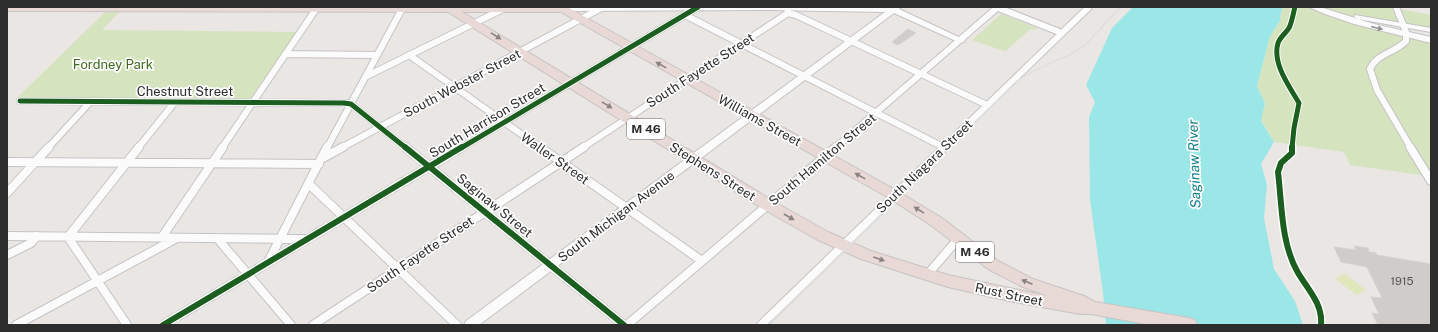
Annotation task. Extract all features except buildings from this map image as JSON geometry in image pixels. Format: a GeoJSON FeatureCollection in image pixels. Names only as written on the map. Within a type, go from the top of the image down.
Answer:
{"type":"FeatureCollection","features":[{"type":"Feature","properties":{"kind":"highway"},"geometry":{"type":"LineString","coordinates":[[7,8],[561,8]]}},
{"type":"Feature","properties":{"kind":"highway","name":"Stephens Street"},"geometry":{"type":"LineString","coordinates":[[449,8],[800,224],[843,245],[879,259],[928,275]]}},
{"type":"Feature","properties":{"kind":"highway","name":"Williams Street"},"geometry":{"type":"LineString","coordinates":[[561,8],[894,195],[937,222],[993,265],[1015,277],[1052,292],[1079,300],[1091,308]]}},
{"type":"Feature","properties":{"kind":"highway","name":"Rust Street"},"geometry":{"type":"LineString","coordinates":[[928,275],[1009,295],[1080,308],[1091,308]]}},
{"type":"Feature","properties":{"kind":"highway","name":"M 46"},"geometry":{"type":"LineString","coordinates":[[1091,308],[1190,325]]}},
{"type":"Feature","properties":{"kind":"street"},"geometry":{"type":"LineString","coordinates":[[997,7],[1062,33]]}},
{"type":"Feature","properties":{"kind":"street","name":"South Hamilton Street"},"geometry":{"type":"LineString","coordinates":[[625,325],[702,262],[922,74],[997,7]]}},
{"type":"Feature","properties":{"kind":"street","name":"South Niagara Street"},"geometry":{"type":"LineString","coordinates":[[761,325],[986,105],[1089,7]]}},
{"type":"Feature","properties":{"kind":"street"},"geometry":{"type":"LineString","coordinates":[[1314,7],[1431,30]]}},
{"type":"Feature","properties":{"kind":"street"},"geometry":{"type":"LineString","coordinates":[[1314,7],[1344,19],[1431,40]]}},
{"type":"Feature","properties":{"kind":"street"},"geometry":{"type":"LineString","coordinates":[[268,262],[367,76],[400,8]]}},
{"type":"Feature","properties":{"kind":"street"},"geometry":{"type":"LineString","coordinates":[[367,76],[505,8]]}},
{"type":"Feature","properties":{"kind":"street"},"geometry":{"type":"LineString","coordinates":[[561,8],[770,8],[788,11],[892,8],[961,40]]}},
{"type":"Feature","properties":{"kind":"street","name":"South Webster Street"},"geometry":{"type":"LineString","coordinates":[[320,162],[380,127],[601,8]]}},
{"type":"Feature","properties":{"kind":"street","name":"South Harrison Street"},"geometry":{"type":"LineString","coordinates":[[164,325],[697,8]]}},
{"type":"Feature","properties":{"kind":"street","name":"South Michigan Avenue"},"geometry":{"type":"LineString","coordinates":[[470,325],[692,158],[805,76],[892,8]]}},
{"type":"Feature","properties":{"kind":"street"},"geometry":{"type":"LineString","coordinates":[[162,237],[316,9]]}},
{"type":"Feature","properties":{"kind":"street"},"geometry":{"type":"LineString","coordinates":[[1396,9],[1407,35],[1405,41],[1401,45],[1377,58],[1372,65],[1371,75],[1393,118],[1431,181]]}},
{"type":"Feature","properties":{"kind":"street"},"geometry":{"type":"LineString","coordinates":[[788,11],[850,42],[922,74],[986,105]]}},
{"type":"Feature","properties":{"kind":"street","name":"South Fayette Street"},"geometry":{"type":"LineString","coordinates":[[313,325],[788,11]]}},
{"type":"Feature","properties":{"kind":"street"},"geometry":{"type":"LineString","coordinates":[[685,16],[943,147]]}},
{"type":"Feature","properties":{"kind":"street"},"geometry":{"type":"LineString","coordinates":[[285,54],[377,55]]}},
{"type":"Feature","properties":{"kind":"street","name":"Waller Street"},"geometry":{"type":"LineString","coordinates":[[409,55],[702,262]]}},
{"type":"Feature","properties":{"kind":"street","name":"Chestnut Street"},"geometry":{"type":"LineString","coordinates":[[20,101],[344,102],[351,104]]}},
{"type":"Feature","properties":{"kind":"street"},"geometry":{"type":"LineString","coordinates":[[7,193],[91,101]]}},
{"type":"Feature","properties":{"kind":"street"},"geometry":{"type":"LineString","coordinates":[[68,237],[175,102]]}},
{"type":"Feature","properties":{"kind":"street","name":"Saginaw Street"},"geometry":{"type":"LineString","coordinates":[[351,104],[625,325]]}},
{"type":"Feature","properties":{"kind":"street"},"geometry":{"type":"LineString","coordinates":[[7,162],[212,164],[320,162]]}},
{"type":"Feature","properties":{"kind":"street"},"geometry":{"type":"LineString","coordinates":[[309,184],[456,325]]}},
{"type":"Feature","properties":{"kind":"street"},"geometry":{"type":"LineString","coordinates":[[7,236],[308,239]]}},
{"type":"Feature","properties":{"kind":"street"},"geometry":{"type":"LineString","coordinates":[[7,255],[31,243],[37,236]]}},
{"type":"Feature","properties":{"kind":"street"},"geometry":{"type":"LineString","coordinates":[[68,237],[96,281],[127,325]]}},
{"type":"Feature","properties":{"kind":"street"},"geometry":{"type":"LineString","coordinates":[[16,325],[177,238]]}},
{"type":"Feature","properties":{"kind":"street"},"geometry":{"type":"LineString","coordinates":[[217,238],[291,325]]}},
{"type":"Feature","properties":{"kind":"street"},"geometry":{"type":"LineString","coordinates":[[928,275],[958,239]]}},
{"type":"Feature","properties":{"kind":"green space"},"geometry":{"type":"Polygon","coordinates":[[[1283,7],[1388,7],[1431,15],[1431,30],[1361,18],[1317,8],[1431,40],[1431,181],[1428,176],[1350,165],[1344,152],[1274,142],[1261,120],[1265,103],[1257,86],[1270,36],[1280,21],[1283,7]]]}},
{"type":"Feature","properties":{"kind":"green space","name":"Fordney Park"},"geometry":{"type":"Polygon","coordinates":[[[105,12],[119,12],[102,30],[297,32],[250,99],[17,98],[105,12]]]}},
{"type":"Feature","properties":{"kind":"green space"},"geometry":{"type":"Polygon","coordinates":[[[1001,14],[1037,28],[1035,30],[1030,29],[1006,51],[1010,53],[972,40],[1001,14]]]}},
{"type":"Feature","properties":{"kind":"green space"},"geometry":{"type":"Polygon","coordinates":[[[1344,273],[1366,290],[1357,295],[1335,279],[1344,273]]]}},
{"type":"Feature","properties":{"kind":"water","name":"Saginaw River"},"geometry":{"type":"Polygon","coordinates":[[[1133,7],[1283,7],[1280,21],[1270,36],[1257,86],[1265,103],[1261,121],[1274,142],[1261,164],[1267,185],[1264,218],[1274,269],[1295,301],[1303,325],[1106,325],[1090,200],[1089,117],[1095,102],[1086,85],[1112,28],[1133,7]]]}},
{"type":"Feature","properties":{"kind":"railway"},"geometry":{"type":"LineString","coordinates":[[949,148],[1016,82],[1032,72],[1071,54],[1085,45],[1121,7]]}},
{"type":"Feature","properties":{"kind":"railway"},"geometry":{"type":"LineString","coordinates":[[769,325],[950,147]]}},
{"type":"Feature","properties":{"kind":"cycle path"},"geometry":{"type":"LineString","coordinates":[[163,325],[698,7]]}},
{"type":"Feature","properties":{"kind":"cycle path"},"geometry":{"type":"LineString","coordinates":[[1295,7],[1289,28],[1279,41],[1277,49],[1278,60],[1284,77],[1299,103],[1299,109],[1294,128],[1292,153],[1281,163],[1278,172],[1287,250],[1297,271],[1317,301],[1322,315],[1321,325]]}},
{"type":"Feature","properties":{"kind":"cycle path"},"geometry":{"type":"LineString","coordinates":[[20,101],[351,104],[624,325]]}}]}
